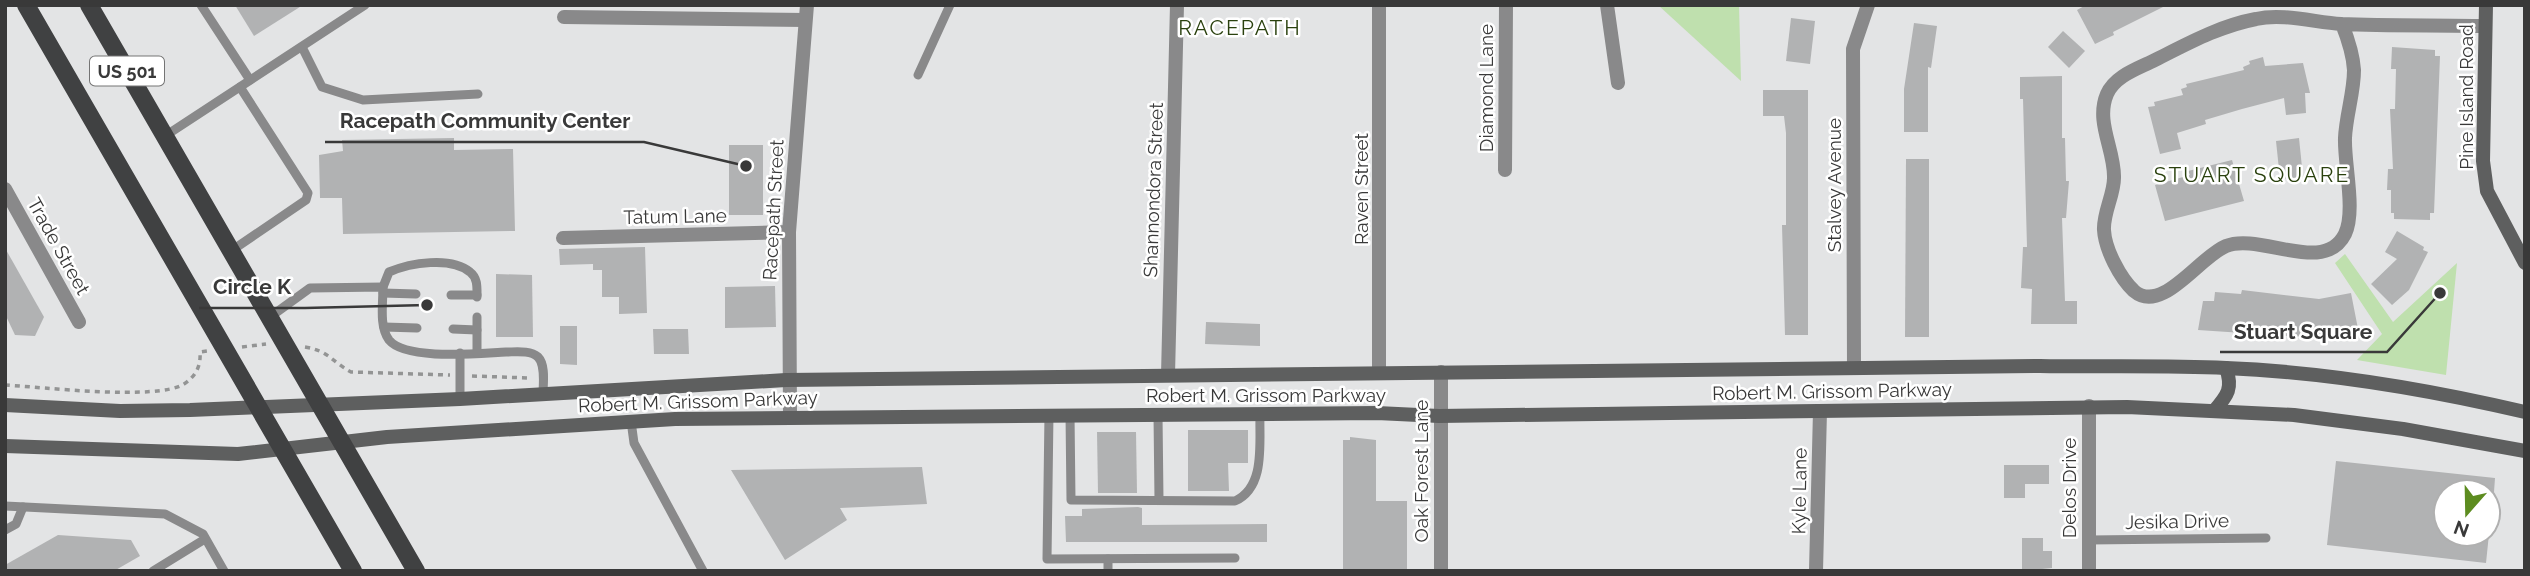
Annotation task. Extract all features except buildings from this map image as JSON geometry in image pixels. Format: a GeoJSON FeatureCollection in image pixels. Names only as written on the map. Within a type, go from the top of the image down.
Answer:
{"type":"FeatureCollection","features":[{"type":"Feature","properties":{"kind":"main road","name":"US 501"},"geometry":{"type":"LineString","coordinates":[[26,5],[353,571]]}},
{"type":"Feature","properties":{"kind":"main road","name":"US 501"},"geometry":{"type":"LineString","coordinates":[[89,5],[416,571]]}},
{"type":"Feature","properties":{"kind":"main road","name":"Pine Island Road"},"geometry":{"type":"LineString","coordinates":[[2486,5],[2482,109],[2483,161],[2487,191],[2525,263]]}},
{"type":"Feature","properties":{"kind":"main road","name":"Robert M. Grissom Parkway"},"geometry":{"type":"LineString","coordinates":[[5,405],[120,411],[260,407],[460,399],[789,380],[1854,367],[2226,368],[2345,378],[2470,399],[2525,412]]}},
{"type":"Feature","properties":{"kind":"main road"},"geometry":{"type":"LineString","coordinates":[[2214,411],[2229,394],[2231,383],[2226,368]]}},
{"type":"Feature","properties":{"kind":"main road","name":"Robert M. Grissom Parkway"},"geometry":{"type":"LineString","coordinates":[[5,446],[198,454],[285,451],[343,442],[631,421],[790,416],[1439,416],[2088,406],[2294,415],[2403,429],[2525,451]]}},
{"type":"Feature","properties":{"kind":"street","name":"Shannondora Street"},"geometry":{"type":"LineString","coordinates":[[1168,375],[1177,5]]}},
{"type":"Feature","properties":{"kind":"street","name":"Raven Street"},"geometry":{"type":"LineString","coordinates":[[1379,5],[1379,373]]}},
{"type":"Feature","properties":{"kind":"street","name":"Diamond Lane"},"geometry":{"type":"LineString","coordinates":[[1505,170],[1506,5]]}},
{"type":"Feature","properties":{"kind":"street"},"geometry":{"type":"LineString","coordinates":[[1607,5],[1618,83]]}},
{"type":"Feature","properties":{"kind":"street","name":"Stalvey Avenue"},"geometry":{"type":"LineString","coordinates":[[1854,367],[1853,49],[1868,5]]}},
{"type":"Feature","properties":{"kind":"street"},"geometry":{"type":"LineString","coordinates":[[564,18],[806,13]]}},
{"type":"Feature","properties":{"kind":"street","name":"Racepath Street"},"geometry":{"type":"LineString","coordinates":[[790,416],[789,232],[806,13]]}},
{"type":"Feature","properties":{"kind":"street"},"geometry":{"type":"LineString","coordinates":[[2342,24],[2352,48],[2354,72],[2345,138],[2348,216],[2345,234],[2331,248],[2311,254],[2252,242],[2227,245],[2200,261],[2165,295],[2149,298],[2134,291],[2114,262],[2104,229],[2114,182],[2114,163],[2102,119],[2107,94],[2120,78],[2224,26],[2260,18],[2342,24],[2484,26]]}},
{"type":"Feature","properties":{"kind":"street","name":"Trade Street"},"geometry":{"type":"LineString","coordinates":[[5,189],[79,322]]}},
{"type":"Feature","properties":{"kind":"street","name":"Tatum Lane"},"geometry":{"type":"LineString","coordinates":[[563,237],[789,232]]}},
{"type":"Feature","properties":{"kind":"street","name":"Oak Forest Lane"},"geometry":{"type":"LineString","coordinates":[[1441,372],[1441,571]]}},
{"type":"Feature","properties":{"kind":"street","name":"Delos Drive"},"geometry":{"type":"LineString","coordinates":[[2088,406],[2089,571]]}},
{"type":"Feature","properties":{"kind":"street","name":"Kyle Lane"},"geometry":{"type":"LineString","coordinates":[[1816,571],[1820,411]]}},
{"type":"Feature","properties":{"kind":"lane"},"geometry":{"type":"LineString","coordinates":[[201,5],[250,80]]}},
{"type":"Feature","properties":{"kind":"lane"},"geometry":{"type":"LineString","coordinates":[[165,136],[365,5]]}},
{"type":"Feature","properties":{"kind":"lane"},"geometry":{"type":"LineString","coordinates":[[918,75],[950,5]]}},
{"type":"Feature","properties":{"kind":"lane"},"geometry":{"type":"LineString","coordinates":[[302,47],[322,87],[363,100],[478,94]]}},
{"type":"Feature","properties":{"kind":"lane"},"geometry":{"type":"LineString","coordinates":[[231,251],[306,200],[308,193],[240,87]]}},
{"type":"Feature","properties":{"kind":"lane"},"geometry":{"type":"LineString","coordinates":[[451,295],[477,296],[477,281],[470,272],[453,264],[406,264],[389,272],[383,290],[384,327],[390,342],[408,351],[524,351],[538,357],[543,366],[543,394]]}},
{"type":"Feature","properties":{"kind":"lane"},"geometry":{"type":"LineString","coordinates":[[270,317],[310,288],[383,290],[416,294]]}},
{"type":"Feature","properties":{"kind":"lane"},"geometry":{"type":"LineString","coordinates":[[477,317],[477,353]]}},
{"type":"Feature","properties":{"kind":"lane"},"geometry":{"type":"LineString","coordinates":[[384,327],[417,328]]}},
{"type":"Feature","properties":{"kind":"lane"},"geometry":{"type":"LineString","coordinates":[[453,330],[477,330]]}},
{"type":"Feature","properties":{"kind":"lane"},"geometry":{"type":"LineString","coordinates":[[460,353],[460,399]]}},
{"type":"Feature","properties":{"kind":"lane"},"geometry":{"type":"LineString","coordinates":[[1047,571],[1049,414]]}},
{"type":"Feature","properties":{"kind":"lane"},"geometry":{"type":"LineString","coordinates":[[1070,414],[1071,500],[1235,501],[1247,496],[1254,484],[1259,464],[1260,414]]}},
{"type":"Feature","properties":{"kind":"lane"},"geometry":{"type":"LineString","coordinates":[[1158,415],[1159,500]]}},
{"type":"Feature","properties":{"kind":"lane"},"geometry":{"type":"LineString","coordinates":[[631,421],[634,443],[703,571]]}},
{"type":"Feature","properties":{"kind":"lane"},"geometry":{"type":"LineString","coordinates":[[5,506],[166,514],[203,534],[224,571]]}},
{"type":"Feature","properties":{"kind":"lane"},"geometry":{"type":"LineString","coordinates":[[5,530],[16,524],[23,507]]}},
{"type":"Feature","properties":{"kind":"lane","name":"Jesika Drive"},"geometry":{"type":"LineString","coordinates":[[2089,540],[2266,538]]}},
{"type":"Feature","properties":{"kind":"lane"},"geometry":{"type":"LineString","coordinates":[[153,571],[205,539]]}},
{"type":"Feature","properties":{"kind":"lane"},"geometry":{"type":"LineString","coordinates":[[1047,559],[1235,558]]}},
{"type":"Feature","properties":{"kind":"lane"},"geometry":{"type":"LineString","coordinates":[[1108,559],[1108,571]]}},
{"type":"Feature","properties":{"kind":"green space"},"geometry":{"type":"Polygon","coordinates":[[[1658,5],[1739,5],[1741,81],[1658,5]]]}},
{"type":"Feature","properties":{"kind":"green space"},"geometry":{"type":"Polygon","coordinates":[[[2345,254],[2393,322],[2457,263],[2446,375],[2357,360],[2382,334],[2335,263],[2345,254]]]}},
{"type":"Feature","properties":{"kind":"place","name":"Racepath Community Center"},"geometry":{"type":"Point","coordinates":[746,166]}},
{"type":"Feature","properties":{"kind":"place","name":"Stuart Square"},"geometry":{"type":"Point","coordinates":[2440,293]}},
{"type":"Feature","properties":{"kind":"place","name":"Circle K"},"geometry":{"type":"Point","coordinates":[427,305]}},
{"type":"Feature","properties":{"kind":"district","name":"RACEPATH"},"geometry":{"type":"Point","coordinates":[1240,27]}},
{"type":"Feature","properties":{"kind":"district","name":"STUART SQUARE"},"geometry":{"type":"Point","coordinates":[2252,174]}}]}
